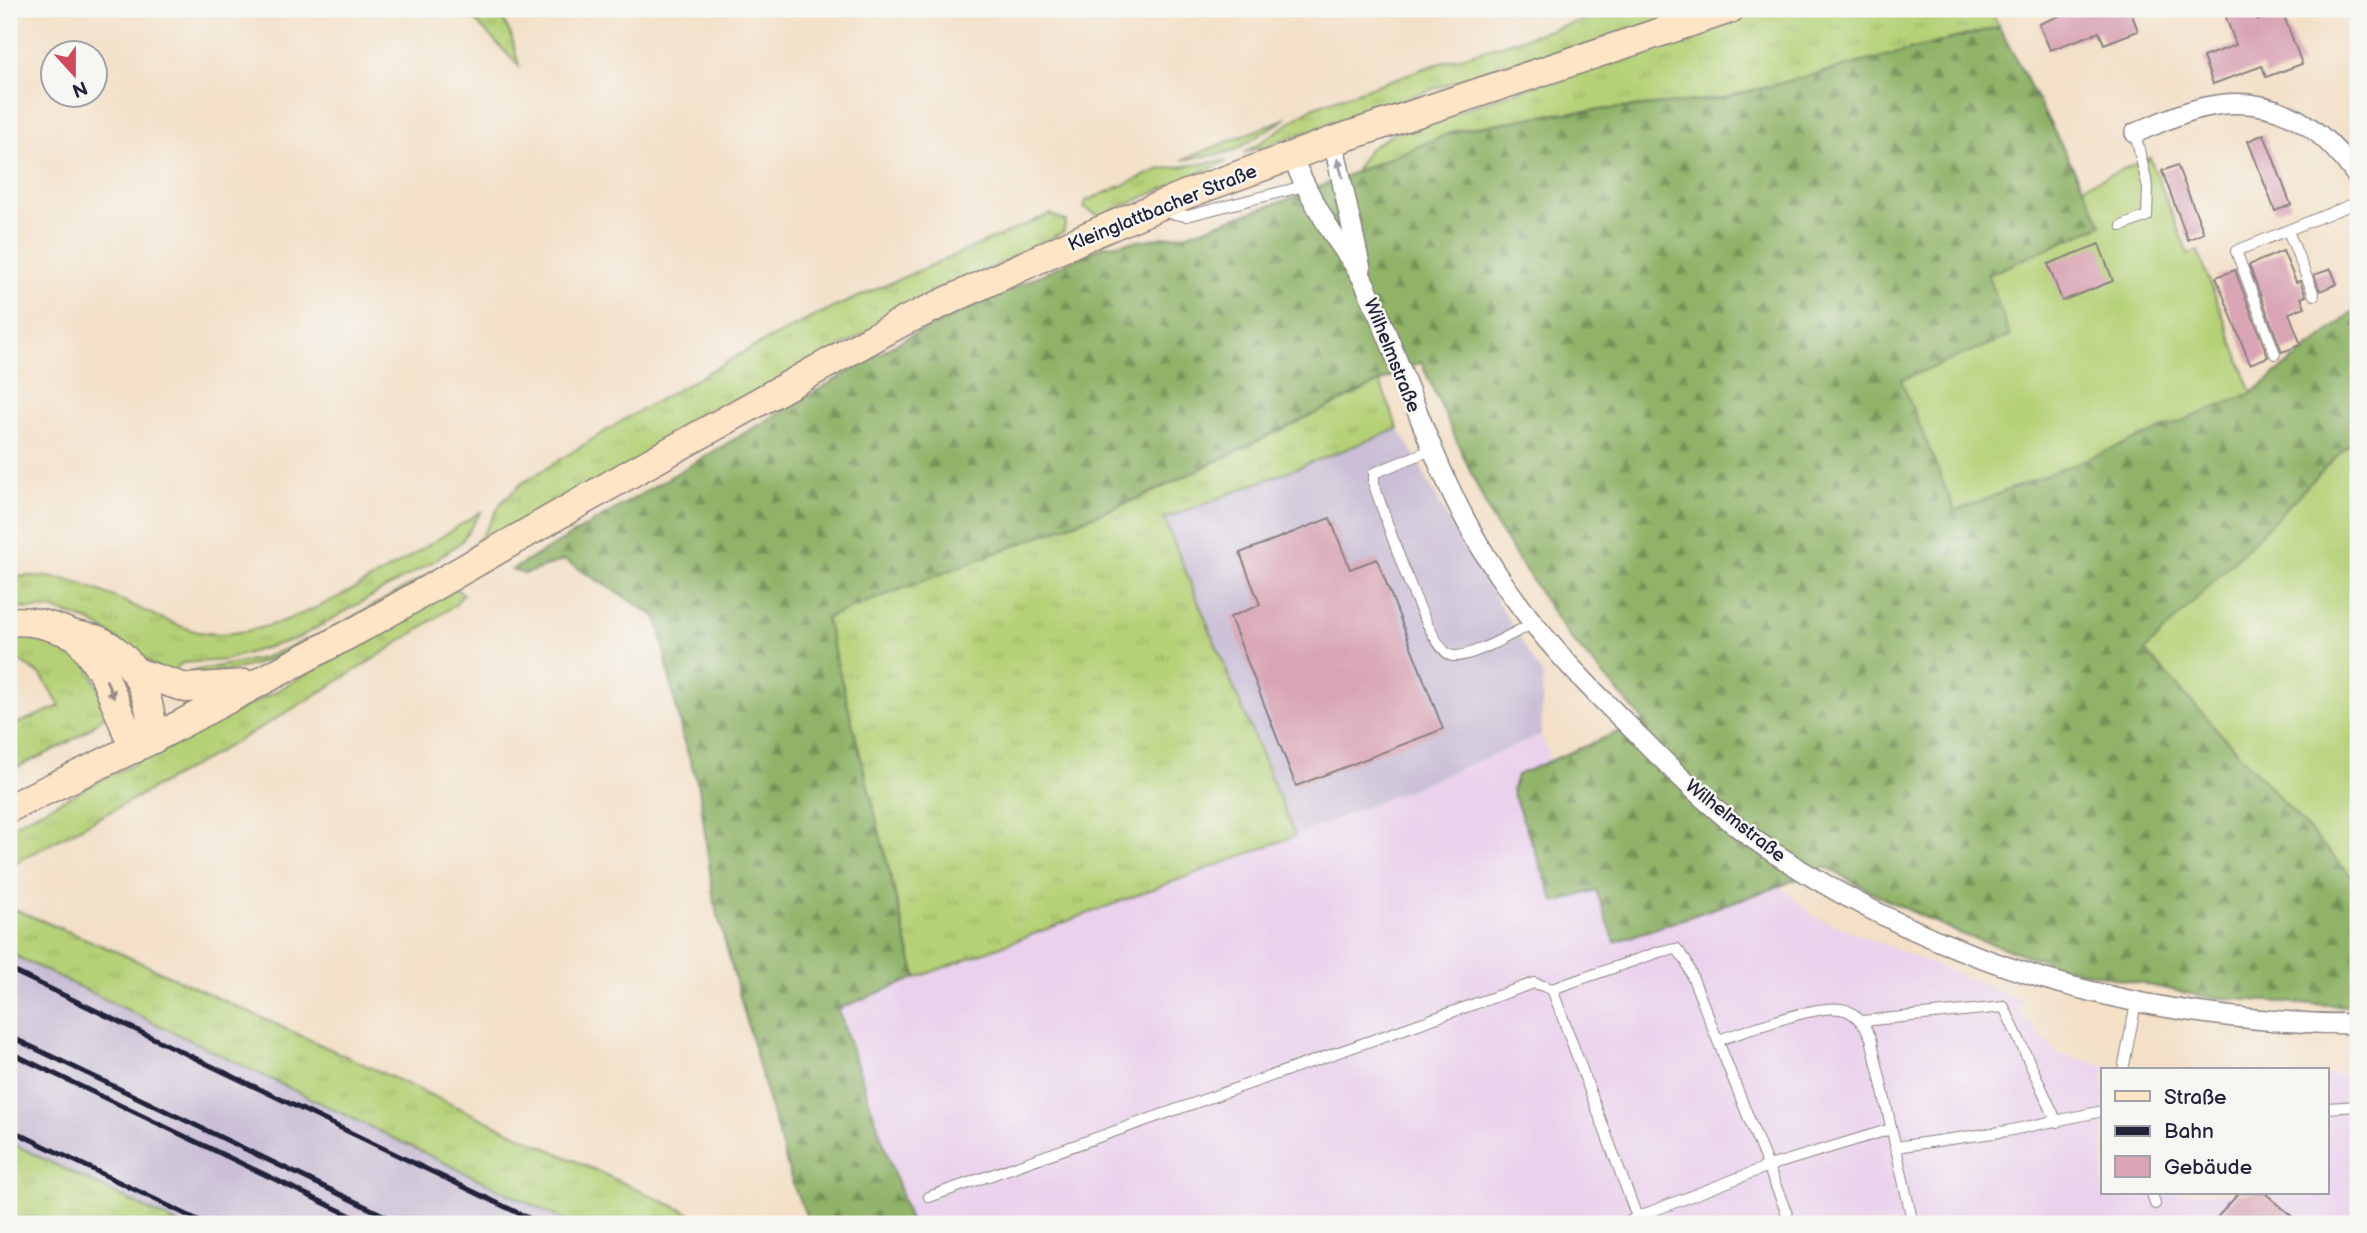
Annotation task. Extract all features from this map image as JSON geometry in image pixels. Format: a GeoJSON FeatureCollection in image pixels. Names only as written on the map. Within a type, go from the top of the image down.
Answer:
{"type":"FeatureCollection","features":[{"type":"Feature","properties":{"kind":"street","name":"Kleinglattbacher Straße"},"geometry":{"type":"LineString","coordinates":[[9,808],[143,744],[262,682],[902,323],[1148,209],[1292,155],[1730,9]]}},
{"type":"Feature","properties":{"kind":"street"},"geometry":{"type":"LineString","coordinates":[[2135,132],[2199,108],[2224,104],[2281,111],[2317,129],[2341,153],[2358,178]]}},
{"type":"Feature","properties":{"kind":"street","name":"Wilhelmstraße"},"geometry":{"type":"LineString","coordinates":[[1333,141],[1348,196],[1363,281]]}},
{"type":"Feature","properties":{"kind":"street","name":"Wilhelmstraße"},"geometry":{"type":"LineString","coordinates":[[1292,155],[1304,186],[1363,281],[1431,450],[1485,556],[1532,624],[1571,670],[1674,771],[1765,847],[1874,913],[1959,951],[2070,987],[2206,1016],[2358,1024]]}},
{"type":"Feature","properties":{"kind":"street"},"geometry":{"type":"LineString","coordinates":[[9,622],[46,624],[77,636],[96,639],[108,646],[136,672],[149,704],[143,744]]}},
{"type":"Feature","properties":{"kind":"street"},"geometry":{"type":"LineString","coordinates":[[77,636],[104,675],[143,744]]}},
{"type":"Feature","properties":{"kind":"street"},"geometry":{"type":"LineString","coordinates":[[136,672],[186,688],[220,688],[262,682]]}},
{"type":"Feature","properties":{"kind":"lane"},"geometry":{"type":"LineString","coordinates":[[2122,226],[2147,216],[2148,188],[2136,147],[2135,132]]}},
{"type":"Feature","properties":{"kind":"lane"},"geometry":{"type":"LineString","coordinates":[[1148,209],[1187,216],[1304,186]]}},
{"type":"Feature","properties":{"kind":"lane"},"geometry":{"type":"LineString","coordinates":[[2276,354],[2236,251],[2358,202]]}},
{"type":"Feature","properties":{"kind":"lane"},"geometry":{"type":"LineString","coordinates":[[2288,231],[2314,295]]}},
{"type":"Feature","properties":{"kind":"lane"},"geometry":{"type":"LineString","coordinates":[[1431,450],[1374,473],[1374,485],[1422,615],[1440,649],[1452,656],[1467,654],[1532,624]]}},
{"type":"Feature","properties":{"kind":"lane"},"geometry":{"type":"LineString","coordinates":[[929,1197],[1534,983],[1552,989],[1662,951],[1677,949],[1686,961],[1791,1224]]}},
{"type":"Feature","properties":{"kind":"lane"},"geometry":{"type":"LineString","coordinates":[[1552,989],[1638,1221]]}},
{"type":"Feature","properties":{"kind":"lane"},"geometry":{"type":"LineString","coordinates":[[2123,1068],[2136,1003]]}},
{"type":"Feature","properties":{"kind":"lane"},"geometry":{"type":"LineString","coordinates":[[1862,1021],[2004,1007],[2057,1122]]}},
{"type":"Feature","properties":{"kind":"lane"},"geometry":{"type":"LineString","coordinates":[[1718,1041],[1813,1011],[1842,1008],[1862,1021],[1871,1038],[1913,1224]]}},
{"type":"Feature","properties":{"kind":"lane"},"geometry":{"type":"LineString","coordinates":[[2328,1108],[2358,1106]]}},
{"type":"Feature","properties":{"kind":"lane"},"geometry":{"type":"LineString","coordinates":[[1895,1147],[2057,1122],[2101,1111]]}},
{"type":"Feature","properties":{"kind":"lane"},"geometry":{"type":"LineString","coordinates":[[1625,1224],[1769,1166],[1891,1129]]}},
{"type":"Feature","properties":{"kind":"lane"},"geometry":{"type":"LineString","coordinates":[[2152,1194],[2155,1204]]}},
{"type":"Feature","properties":{"kind":"shaded area"},"geometry":{"type":"Polygon","coordinates":[[[1398,429],[1451,526],[1543,676],[1541,735],[1295,836],[1163,519],[1398,429]]]}},
{"type":"Feature","properties":{"kind":"shaded area"},"geometry":{"type":"Polygon","coordinates":[[[1541,735],[1552,762],[1526,770],[1555,903],[1596,890],[1615,942],[1780,886],[1815,917],[2022,1000],[2018,1010],[2057,1054],[2116,1068],[2101,1068],[2101,1194],[2328,1194],[2328,1075],[2358,1074],[2358,1224],[911,1224],[838,1009],[1295,836],[1541,735]]]}},
{"type":"Feature","properties":{"kind":"shaded area"},"geometry":{"type":"Polygon","coordinates":[[[9,953],[572,1224],[178,1224],[78,1176],[9,1142],[9,953]]]}},
{"type":"Feature","properties":{"kind":"green space"},"geometry":{"type":"Polygon","coordinates":[[[464,9],[498,9],[511,35],[519,66],[464,9]]]}},
{"type":"Feature","properties":{"kind":"green space"},"geometry":{"type":"Polygon","coordinates":[[[1619,9],[1699,9],[1592,44],[1478,74],[1244,153],[1314,107],[1428,67],[1619,9]]]}},
{"type":"Feature","properties":{"kind":"green space"},"geometry":{"type":"Polygon","coordinates":[[[1761,9],[1990,9],[1999,27],[1719,99],[1546,115],[1456,131],[1355,172],[1369,149],[1396,132],[1761,9]]]}},
{"type":"Feature","properties":{"kind":"green space"},"geometry":{"type":"Polygon","coordinates":[[[1999,27],[2103,224],[1988,275],[2011,336],[1902,380],[2252,393],[2358,308],[2358,435],[2145,651],[2358,883],[2358,1007],[2207,997],[2070,969],[1963,935],[1881,897],[1826,867],[1780,886],[1615,942],[1596,890],[1555,903],[1512,791],[1517,775],[1644,721],[1566,633],[1492,519],[1421,362],[1142,497],[826,618],[916,978],[838,1009],[911,1224],[810,1224],[793,1185],[714,902],[699,787],[683,739],[657,617],[564,560],[525,574],[512,570],[908,337],[1103,246],[1187,234],[1295,197],[1455,131],[1546,115],[1719,99],[1999,27]]]}},
{"type":"Feature","properties":{"kind":"green space"},"geometry":{"type":"Polygon","coordinates":[[[1287,118],[1232,152],[1182,160],[1287,118]]]}},
{"type":"Feature","properties":{"kind":"green space"},"geometry":{"type":"Polygon","coordinates":[[[2150,158],[2188,254],[2198,251],[2252,393],[1955,511],[1901,380],[2010,336],[1988,275],[2102,225],[2083,186],[2150,158]]]}},
{"type":"Feature","properties":{"kind":"green space"},"geometry":{"type":"Polygon","coordinates":[[[1225,160],[1226,162],[1100,216],[1084,208],[1086,201],[1158,170],[1225,160]]]}},
{"type":"Feature","properties":{"kind":"green space"},"geometry":{"type":"Polygon","coordinates":[[[1050,214],[1066,221],[1063,232],[914,306],[307,646],[247,667],[184,676],[188,672],[263,658],[325,633],[461,556],[482,536],[501,503],[521,484],[625,419],[819,314],[1050,214]]]}},
{"type":"Feature","properties":{"kind":"green space"},"geometry":{"type":"Polygon","coordinates":[[[1380,382],[1398,429],[1164,519],[1295,836],[916,978],[825,618],[1142,497],[1380,382]]]}},
{"type":"Feature","properties":{"kind":"green space"},"geometry":{"type":"Polygon","coordinates":[[[2358,435],[2358,883],[2145,651],[2358,435]]]}},
{"type":"Feature","properties":{"kind":"green space"},"geometry":{"type":"Polygon","coordinates":[[[482,511],[461,542],[436,560],[298,638],[225,660],[182,663],[168,675],[92,622],[54,609],[9,608],[9,578],[34,576],[58,578],[80,584],[191,630],[224,634],[261,628],[301,614],[342,595],[482,511]]]}},
{"type":"Feature","properties":{"kind":"green space"},"geometry":{"type":"Polygon","coordinates":[[[455,588],[463,594],[456,604],[348,675],[180,774],[9,866],[9,827],[271,694],[455,588]]]}},
{"type":"Feature","properties":{"kind":"green space"},"geometry":{"type":"Polygon","coordinates":[[[9,630],[42,637],[70,649],[79,656],[92,673],[108,712],[74,739],[9,771],[9,727],[60,706],[41,675],[14,658],[9,659],[9,630]]]}},
{"type":"Feature","properties":{"kind":"green space"},"geometry":{"type":"Polygon","coordinates":[[[9,907],[122,954],[713,1224],[572,1224],[9,953],[9,907]]]}},
{"type":"Feature","properties":{"kind":"green space"},"geometry":{"type":"Polygon","coordinates":[[[9,1142],[178,1224],[18,1224],[9,1215],[9,1142]]]}},
{"type":"Feature","properties":{"kind":"building"},"geometry":{"type":"Polygon","coordinates":[[[2077,9],[2130,9],[2138,31],[2104,44],[2099,32],[2050,50],[2039,24],[2077,9]]]}},
{"type":"Feature","properties":{"kind":"building"},"geometry":{"type":"Polygon","coordinates":[[[2223,9],[2254,9],[2258,20],[2282,11],[2302,64],[2266,77],[2262,66],[2213,84],[2203,57],[2236,45],[2223,9]]]}},
{"type":"Feature","properties":{"kind":"building"},"geometry":{"type":"Polygon","coordinates":[[[2264,134],[2291,205],[2275,211],[2248,141],[2264,134]]]}},
{"type":"Feature","properties":{"kind":"building"},"geometry":{"type":"Polygon","coordinates":[[[2177,165],[2204,233],[2188,240],[2162,171],[2177,165]]]}},
{"type":"Feature","properties":{"kind":"building"},"geometry":{"type":"Polygon","coordinates":[[[2099,244],[2113,281],[2062,301],[2048,264],[2099,244]]]}},
{"type":"Feature","properties":{"kind":"building"},"geometry":{"type":"Polygon","coordinates":[[[2283,251],[2296,282],[2300,281],[2306,296],[2301,298],[2305,307],[2289,313],[2301,345],[2282,352],[2249,265],[2283,251]]]}},
{"type":"Feature","properties":{"kind":"building"},"geometry":{"type":"Polygon","coordinates":[[[2331,269],[2337,284],[2320,291],[2314,275],[2331,269]]]}},
{"type":"Feature","properties":{"kind":"building"},"geometry":{"type":"Polygon","coordinates":[[[2235,270],[2268,357],[2250,364],[2216,277],[2235,270]]]}},
{"type":"Feature","properties":{"kind":"building"},"geometry":{"type":"Polygon","coordinates":[[[1330,518],[1350,569],[1377,559],[1443,729],[1296,786],[1230,617],[1260,605],[1240,553],[1330,518]]]}},
{"type":"Feature","properties":{"kind":"building"},"geometry":{"type":"Polygon","coordinates":[[[2238,1194],[2266,1194],[2301,1224],[2211,1224],[2238,1194]]]}},
{"type":"Feature","properties":{"kind":"railway"},"geometry":{"type":"LineString","coordinates":[[9,969],[541,1224]]}},
{"type":"Feature","properties":{"kind":"railway"},"geometry":{"type":"LineString","coordinates":[[9,1036],[402,1224]]}},
{"type":"Feature","properties":{"kind":"railway"},"geometry":{"type":"LineString","coordinates":[[9,1052],[368,1224]]}},
{"type":"Feature","properties":{"kind":"railway"},"geometry":{"type":"LineString","coordinates":[[9,1129],[206,1224]]}}]}
